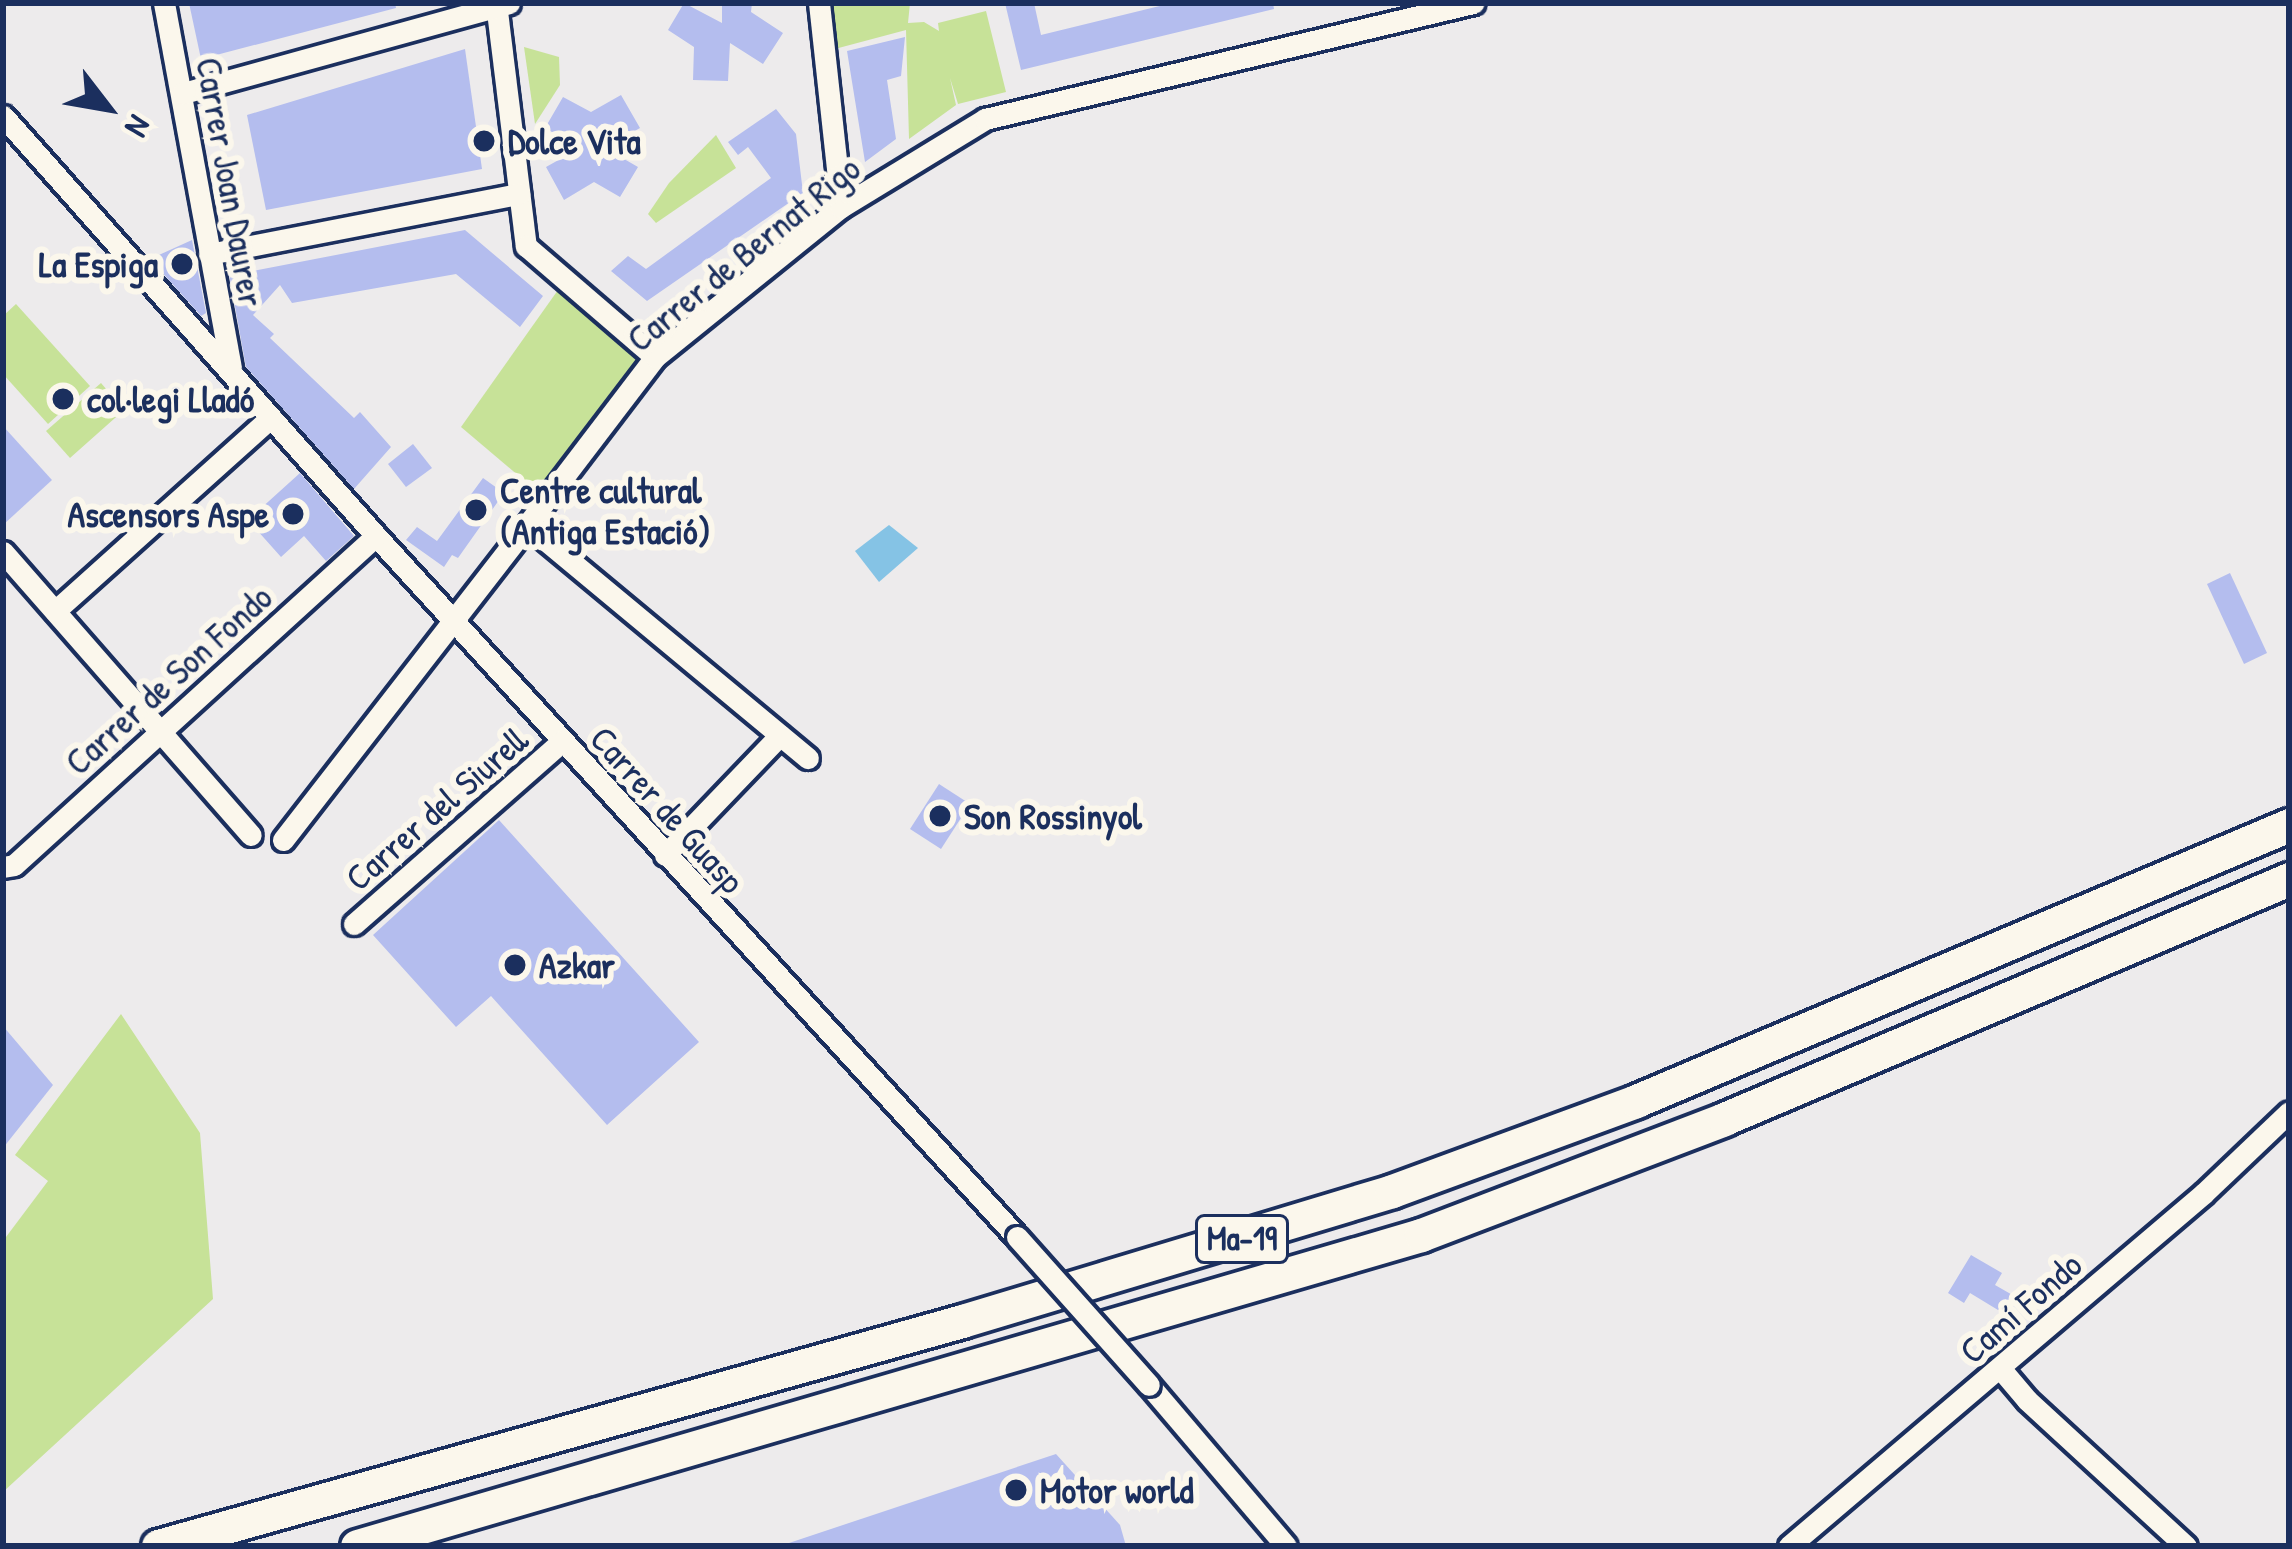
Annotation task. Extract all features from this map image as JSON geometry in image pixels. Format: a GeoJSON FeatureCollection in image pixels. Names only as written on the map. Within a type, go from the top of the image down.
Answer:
{"type":"FeatureCollection","features":[{"type":"Feature","properties":{"kind":"highway","name":"Ma-19"},"geometry":{"type":"LineString","coordinates":[[158,1546],[941,1327],[1392,1191],[1636,1101],[2289,824]]}},
{"type":"Feature","properties":{"kind":"highway","name":"Ma-19"},"geometry":{"type":"LineString","coordinates":[[357,1546],[1420,1235],[1674,1140],[2289,879]]}},
{"type":"Feature","properties":{"kind":"street","name":"Carrer Joan Daurer"},"geometry":{"type":"LineString","coordinates":[[164,3],[232,373]]}},
{"type":"Feature","properties":{"kind":"street"},"geometry":{"type":"LineString","coordinates":[[819,3],[841,207]]}},
{"type":"Feature","properties":{"kind":"street","name":"Carrer de Bernat Rigo"},"geometry":{"type":"LineString","coordinates":[[283,840],[655,357],[841,207],[985,119],[1473,3]]}},
{"type":"Feature","properties":{"kind":"street"},"geometry":{"type":"LineString","coordinates":[[183,93],[500,4],[526,246],[655,357]]}},
{"type":"Feature","properties":{"kind":"street","name":"Carrer de Guasp"},"geometry":{"type":"LineString","coordinates":[[3,116],[450,618],[1149,1385],[1286,1546]]}},
{"type":"Feature","properties":{"kind":"street"},"geometry":{"type":"LineString","coordinates":[[208,254],[519,194]]}},
{"type":"Feature","properties":{"kind":"street"},"geometry":{"type":"LineString","coordinates":[[55,611],[271,417]]}},
{"type":"Feature","properties":{"kind":"street"},"geometry":{"type":"LineString","coordinates":[[527,525],[808,758]]}},
{"type":"Feature","properties":{"kind":"street","name":"Carrer de Son Fondo"},"geometry":{"type":"LineString","coordinates":[[3,867],[14,865],[376,536]]}},
{"type":"Feature","properties":{"kind":"street"},"geometry":{"type":"LineString","coordinates":[[3,552],[251,836]]}},
{"type":"Feature","properties":{"kind":"street"},"geometry":{"type":"LineString","coordinates":[[665,856],[780,735]]}},
{"type":"Feature","properties":{"kind":"street","name":"Carrer del Siurell"},"geometry":{"type":"LineString","coordinates":[[354,924],[562,741]]}},
{"type":"Feature","properties":{"kind":"street","name":"Camí Fondo"},"geometry":{"type":"LineString","coordinates":[[1790,1546],[2289,1112]]}},
{"type":"Feature","properties":{"kind":"street"},"geometry":{"type":"LineString","coordinates":[[2000,1368],[2026,1400],[2186,1546]]}},
{"type":"Feature","properties":{"kind":"green space"},"geometry":{"type":"Polygon","coordinates":[[[827,3],[910,3],[908,23],[924,22],[939,31],[938,23],[986,11],[1006,92],[958,104],[950,78],[956,105],[909,139],[906,30],[831,50],[827,3]]]}},
{"type":"Feature","properties":{"kind":"green space"},"geometry":{"type":"Polygon","coordinates":[[[524,47],[559,57],[560,85],[535,124],[524,47]]]}},
{"type":"Feature","properties":{"kind":"green space"},"geometry":{"type":"Polygon","coordinates":[[[716,135],[736,168],[656,223],[648,214],[669,183],[716,135]]]}},
{"type":"Feature","properties":{"kind":"green space"},"geometry":{"type":"Polygon","coordinates":[[[558,290],[636,358],[634,368],[539,493],[461,427],[558,290]]]}},
{"type":"Feature","properties":{"kind":"green space"},"geometry":{"type":"Polygon","coordinates":[[[16,304],[90,386],[48,424],[3,374],[3,316],[16,304]]]}},
{"type":"Feature","properties":{"kind":"green space"},"geometry":{"type":"Polygon","coordinates":[[[101,383],[124,410],[70,458],[46,431],[101,383]]]}},
{"type":"Feature","properties":{"kind":"green space"},"geometry":{"type":"Polygon","coordinates":[[[121,1014],[200,1133],[213,1299],[3,1492],[3,1241],[48,1181],[15,1155],[121,1014]]]}},
{"type":"Feature","properties":{"kind":"water"},"geometry":{"type":"Polygon","coordinates":[[[889,525],[918,548],[879,582],[855,551],[889,525]]]}},
{"type":"Feature","properties":{"kind":"building"},"geometry":{"type":"Polygon","coordinates":[[[189,3],[395,3],[396,8],[201,59],[189,3]]]}},
{"type":"Feature","properties":{"kind":"building"},"geometry":{"type":"Polygon","coordinates":[[[684,3],[722,23],[722,3],[752,3],[751,12],[783,33],[763,64],[730,43],[728,81],[693,80],[694,47],[668,30],[684,3]]]}},
{"type":"Feature","properties":{"kind":"building"},"geometry":{"type":"Polygon","coordinates":[[[1005,3],[1034,3],[1041,35],[1172,3],[1273,3],[1274,9],[1021,70],[1005,3]]]}},
{"type":"Feature","properties":{"kind":"building"},"geometry":{"type":"Polygon","coordinates":[[[905,37],[901,76],[887,80],[896,139],[865,162],[847,51],[905,37]]]}},
{"type":"Feature","properties":{"kind":"building"},"geometry":{"type":"Polygon","coordinates":[[[465,49],[482,169],[266,210],[247,115],[465,49]]]}},
{"type":"Feature","properties":{"kind":"building"},"geometry":{"type":"Polygon","coordinates":[[[621,95],[640,128],[605,148],[638,167],[620,197],[594,182],[564,200],[546,167],[580,148],[545,128],[563,97],[591,112],[621,95]]]}},
{"type":"Feature","properties":{"kind":"building"},"geometry":{"type":"Polygon","coordinates":[[[776,109],[796,134],[803,193],[647,301],[611,271],[628,256],[646,269],[771,178],[748,147],[738,155],[728,142],[776,109]]]}},
{"type":"Feature","properties":{"kind":"building"},"geometry":{"type":"Polygon","coordinates":[[[465,230],[543,296],[520,327],[456,274],[292,303],[280,285],[253,315],[274,334],[270,338],[354,418],[360,412],[391,447],[354,489],[246,367],[228,268],[243,266],[248,272],[465,230]]]}},
{"type":"Feature","properties":{"kind":"building"},"geometry":{"type":"Polygon","coordinates":[[[192,240],[206,313],[201,316],[150,259],[192,240]]]}},
{"type":"Feature","properties":{"kind":"building"},"geometry":{"type":"Polygon","coordinates":[[[3,426],[52,480],[3,525],[3,426]]]}},
{"type":"Feature","properties":{"kind":"building"},"geometry":{"type":"Polygon","coordinates":[[[413,444],[432,468],[406,487],[388,464],[413,444]]]}},
{"type":"Feature","properties":{"kind":"building","name":"Ascensors Aspe"},"geometry":{"type":"Polygon","coordinates":[[[300,473],[354,536],[326,561],[304,536],[281,557],[248,520],[300,473]]]}},
{"type":"Feature","properties":{"kind":"building","name":"Centre cultural (Antiga Estació)"},"geometry":{"type":"Polygon","coordinates":[[[483,478],[504,493],[458,558],[452,555],[444,567],[406,540],[417,527],[437,541],[483,478]]]}},
{"type":"Feature","properties":{"kind":"building"},"geometry":{"type":"Polygon","coordinates":[[[2230,573],[2267,653],[2244,664],[2207,584],[2230,573]]]}},
{"type":"Feature","properties":{"kind":"building","name":"Son Rossinyol"},"geometry":{"type":"Polygon","coordinates":[[[939,784],[970,804],[941,849],[910,829],[939,784]]]}},
{"type":"Feature","properties":{"kind":"building","name":"Azkar"},"geometry":{"type":"Polygon","coordinates":[[[499,820],[699,1042],[607,1125],[491,996],[456,1027],[373,935],[499,820]]]}},
{"type":"Feature","properties":{"kind":"building"},"geometry":{"type":"Polygon","coordinates":[[[3,1026],[53,1085],[3,1148],[3,1026]]]}},
{"type":"Feature","properties":{"kind":"building"},"geometry":{"type":"Polygon","coordinates":[[[1971,1255],[2002,1273],[1995,1285],[2016,1297],[1998,1310],[1970,1293],[1964,1303],[1948,1293],[1971,1255]]]}},
{"type":"Feature","properties":{"kind":"building","name":"Motor world"},"geometry":{"type":"Polygon","coordinates":[[[1056,1454],[1120,1525],[1126,1546],[780,1546],[1056,1454]]]}},
{"type":"Feature","properties":{"kind":"place","name":"Dolce Vita"},"geometry":{"type":"Point","coordinates":[484,141]}},
{"type":"Feature","properties":{"kind":"place","name":"La Espiga"},"geometry":{"type":"Point","coordinates":[182,264]}},
{"type":"Feature","properties":{"kind":"place","name":"col·legi Lladó"},"geometry":{"type":"Point","coordinates":[63,399]}},
{"type":"Feature","properties":{"kind":"place","name":"Centre cultural (Antiga Estació)"},"geometry":{"type":"Point","coordinates":[476,510]}},
{"type":"Feature","properties":{"kind":"place","name":"Ascensors Aspe"},"geometry":{"type":"Point","coordinates":[293,514]}},
{"type":"Feature","properties":{"kind":"place","name":"Son Rossinyol"},"geometry":{"type":"Point","coordinates":[940,816]}},
{"type":"Feature","properties":{"kind":"place","name":"Azkar"},"geometry":{"type":"Point","coordinates":[515,965]}},
{"type":"Feature","properties":{"kind":"place","name":"Motor world"},"geometry":{"type":"Point","coordinates":[1016,1490]}}]}
